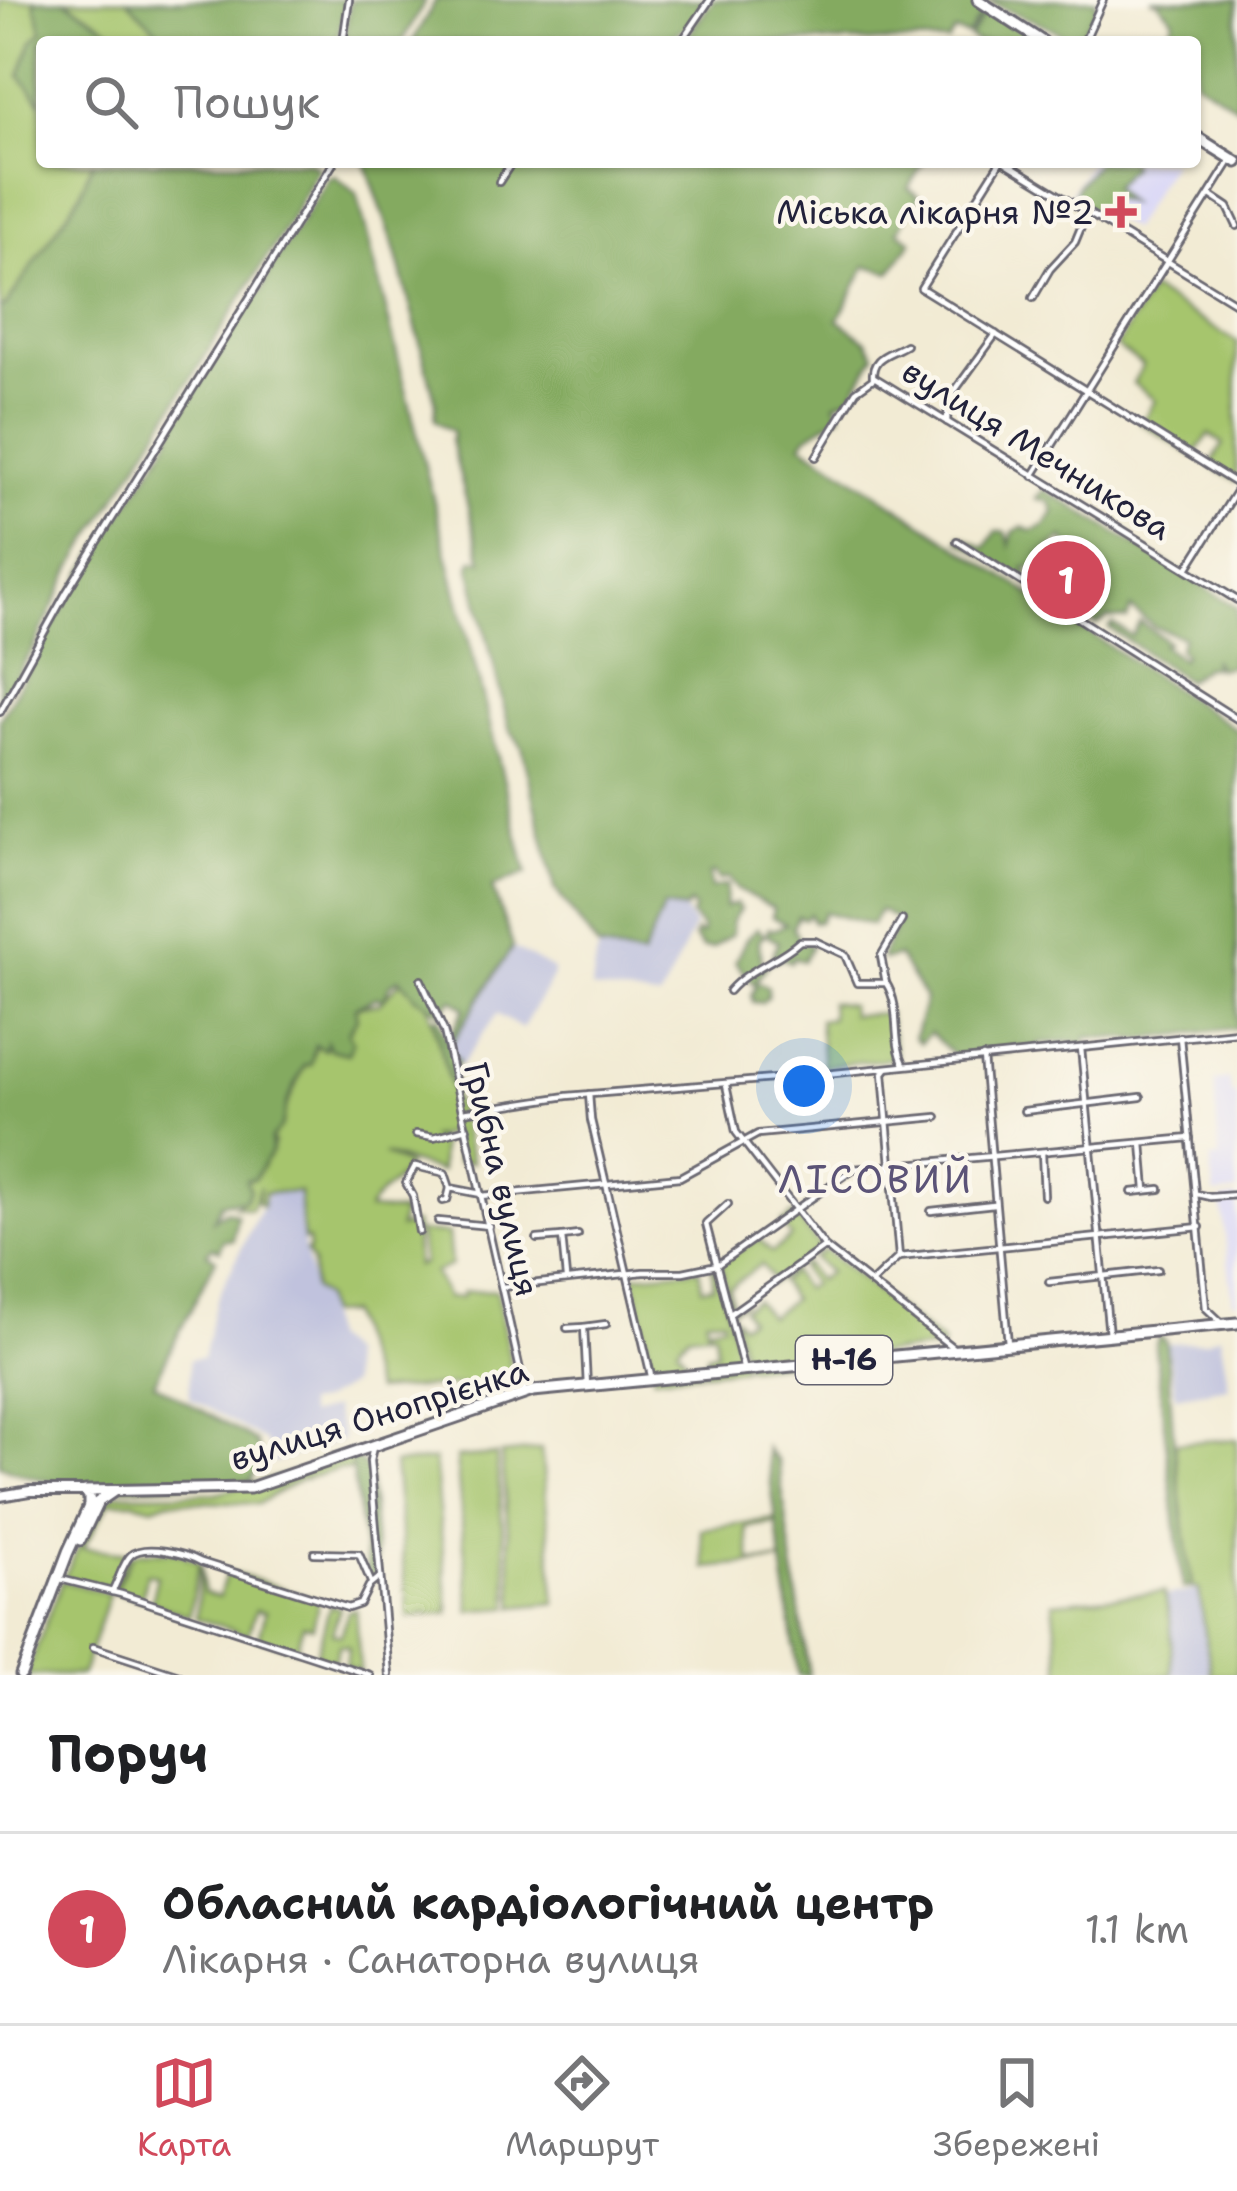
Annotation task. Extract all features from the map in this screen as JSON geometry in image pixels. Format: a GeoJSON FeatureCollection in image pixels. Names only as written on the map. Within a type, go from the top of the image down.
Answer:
{"type":"FeatureCollection","features":[{"type":"Feature","properties":{"kind":"main road"},"geometry":{"type":"LineString","coordinates":[[978,0],[1034,36]]}},
{"type":"Feature","properties":{"kind":"main road"},"geometry":{"type":"LineString","coordinates":[[1201,140],[1234,160]]}},
{"type":"Feature","properties":{"kind":"main road","name":"вулиця Онопрієнка"},"geometry":{"type":"LineString","coordinates":[[85,1491],[250,1488],[525,1392],[1237,1323]]}},
{"type":"Feature","properties":{"kind":"main road"},"geometry":{"type":"LineString","coordinates":[[22,1675],[88,1506],[85,1491]]}},
{"type":"Feature","properties":{"kind":"main road"},"geometry":{"type":"LineString","coordinates":[[58,1583],[98,1502],[114,1491]]}},
{"type":"Feature","properties":{"kind":"main road","name":"Н-16"},"geometry":{"type":"LineString","coordinates":[[88,1506],[103,1493],[114,1491]]}},
{"type":"Feature","properties":{"kind":"street"},"geometry":{"type":"LineString","coordinates":[[344,36],[349,0]]}},
{"type":"Feature","properties":{"kind":"street"},"geometry":{"type":"LineString","coordinates":[[685,36],[710,0]]}},
{"type":"Feature","properties":{"kind":"street"},"geometry":{"type":"LineString","coordinates":[[1087,36],[1103,0]]}},
{"type":"Feature","properties":{"kind":"street"},"geometry":{"type":"LineString","coordinates":[[1033,476],[1234,160]]}},
{"type":"Feature","properties":{"kind":"street"},"geometry":{"type":"LineString","coordinates":[[0,712],[66,593],[330,168]]}},
{"type":"Feature","properties":{"kind":"street"},"geometry":{"type":"LineString","coordinates":[[499,182],[508,168]]}},
{"type":"Feature","properties":{"kind":"street"},"geometry":{"type":"LineString","coordinates":[[998,168],[921,288],[1237,487],[1187,569]]}},
{"type":"Feature","properties":{"kind":"street"},"geometry":{"type":"LineString","coordinates":[[1012,168],[1237,304]]}},
{"type":"Feature","properties":{"kind":"street"},"geometry":{"type":"LineString","coordinates":[[1210,195],[1228,206],[1237,226]]}},
{"type":"Feature","properties":{"kind":"street"},"geometry":{"type":"LineString","coordinates":[[1033,298],[1050,269],[1075,242],[1087,213]]}},
{"type":"Feature","properties":{"kind":"street"},"geometry":{"type":"LineString","coordinates":[[947,422],[948,400],[995,334]]}},
{"type":"Feature","properties":{"kind":"street"},"geometry":{"type":"LineString","coordinates":[[816,457],[856,392],[874,377],[873,366],[880,357],[906,345]]}},
{"type":"Feature","properties":{"kind":"street","name":"вулиця Мечникова"},"geometry":{"type":"LineString","coordinates":[[874,377],[1237,600]]}},
{"type":"Feature","properties":{"kind":"street"},"geometry":{"type":"LineString","coordinates":[[957,541],[1237,718]]}},
{"type":"Feature","properties":{"kind":"street"},"geometry":{"type":"LineString","coordinates":[[902,920],[880,960],[894,995],[896,1048],[904,1064]]}},
{"type":"Feature","properties":{"kind":"street"},"geometry":{"type":"LineString","coordinates":[[729,991],[742,976],[785,956],[806,939],[845,955],[856,983],[886,983]]}},
{"type":"Feature","properties":{"kind":"street","name":"Грибна вулиця"},"geometry":{"type":"LineString","coordinates":[[421,980],[444,1031],[525,1392]]}},
{"type":"Feature","properties":{"kind":"street"},"geometry":{"type":"LineString","coordinates":[[463,1112],[589,1094],[1237,1032]]}},
{"type":"Feature","properties":{"kind":"street"},"geometry":{"type":"LineString","coordinates":[[1180,1037],[1206,1308],[1223,1325]]}},
{"type":"Feature","properties":{"kind":"street"},"geometry":{"type":"LineString","coordinates":[[1081,1047],[1109,1335]]}},
{"type":"Feature","properties":{"kind":"street"},"geometry":{"type":"LineString","coordinates":[[983,1057],[1008,1345]]}},
{"type":"Feature","properties":{"kind":"street"},"geometry":{"type":"LineString","coordinates":[[886,1069],[885,1123],[899,1257]]}},
{"type":"Feature","properties":{"kind":"street"},"geometry":{"type":"LineString","coordinates":[[726,1083],[735,1129],[825,1247],[956,1350]]}},
{"type":"Feature","properties":{"kind":"street"},"geometry":{"type":"LineString","coordinates":[[589,1094],[591,1120],[652,1380]]}},
{"type":"Feature","properties":{"kind":"street"},"geometry":{"type":"LineString","coordinates":[[1024,1111],[1141,1097]]}},
{"type":"Feature","properties":{"kind":"street"},"geometry":{"type":"LineString","coordinates":[[450,1188],[479,1191],[680,1177],[764,1133],[937,1118]]}},
{"type":"Feature","properties":{"kind":"street"},"geometry":{"type":"LineString","coordinates":[[416,1134],[438,1136],[467,1128]]}},
{"type":"Feature","properties":{"kind":"street"},"geometry":{"type":"LineString","coordinates":[[502,1287],[683,1272],[717,1264],[853,1169],[1190,1138]]}},
{"type":"Feature","properties":{"kind":"street"},"geometry":{"type":"LineString","coordinates":[[1142,1143],[1146,1190]]}},
{"type":"Feature","properties":{"kind":"street"},"geometry":{"type":"LineString","coordinates":[[1042,1152],[1044,1196]]}},
{"type":"Feature","properties":{"kind":"street"},"geometry":{"type":"LineString","coordinates":[[419,1232],[413,1194],[406,1184],[415,1166],[446,1174],[450,1188],[443,1201]]}},
{"type":"Feature","properties":{"kind":"street"},"geometry":{"type":"LineString","coordinates":[[1132,1192],[1160,1189]]}},
{"type":"Feature","properties":{"kind":"street"},"geometry":{"type":"LineString","coordinates":[[1197,1194],[1237,1195]]}},
{"type":"Feature","properties":{"kind":"street"},"geometry":{"type":"LineString","coordinates":[[728,1204],[706,1221],[744,1371]]}},
{"type":"Feature","properties":{"kind":"street"},"geometry":{"type":"LineString","coordinates":[[931,1211],[994,1204]]}},
{"type":"Feature","properties":{"kind":"street"},"geometry":{"type":"LineString","coordinates":[[438,1221],[489,1226]]}},
{"type":"Feature","properties":{"kind":"street"},"geometry":{"type":"LineString","coordinates":[[871,1283],[899,1257],[1199,1227]]}},
{"type":"Feature","properties":{"kind":"street"},"geometry":{"type":"LineString","coordinates":[[537,1240],[578,1235]]}},
{"type":"Feature","properties":{"kind":"street"},"geometry":{"type":"LineString","coordinates":[[562,1237],[566,1279]]}},
{"type":"Feature","properties":{"kind":"street"},"geometry":{"type":"LineString","coordinates":[[730,1315],[825,1247]]}},
{"type":"Feature","properties":{"kind":"street"},"geometry":{"type":"LineString","coordinates":[[1049,1282],[1158,1270]]}},
{"type":"Feature","properties":{"kind":"street"},"geometry":{"type":"LineString","coordinates":[[567,1328],[607,1324]]}},
{"type":"Feature","properties":{"kind":"street"},"geometry":{"type":"LineString","coordinates":[[584,1327],[587,1386]]}},
{"type":"Feature","properties":{"kind":"street"},"geometry":{"type":"LineString","coordinates":[[373,1447],[370,1461],[389,1675]]}},
{"type":"Feature","properties":{"kind":"street"},"geometry":{"type":"LineString","coordinates":[[0,1496],[85,1491]]}},
{"type":"Feature","properties":{"kind":"street"},"geometry":{"type":"LineString","coordinates":[[112,1592],[129,1558],[138,1551],[186,1553],[201,1562],[348,1608],[360,1604],[380,1577]]}},
{"type":"Feature","properties":{"kind":"street"},"geometry":{"type":"LineString","coordinates":[[314,1553],[359,1553],[372,1583]]}},
{"type":"Feature","properties":{"kind":"street"},"geometry":{"type":"LineString","coordinates":[[58,1583],[112,1592],[370,1675]]}},
{"type":"Feature","properties":{"kind":"street"},"geometry":{"type":"LineString","coordinates":[[93,1647],[179,1675]]}},
{"type":"Feature","properties":{"kind":"shaded area","name":"Міська лікарня №2"},"geometry":{"type":"Polygon","coordinates":[[[1086,168],[1168,168],[1131,229],[1069,195],[1086,168]]]}},
{"type":"Feature","properties":{"kind":"shaded area"},"geometry":{"type":"Polygon","coordinates":[[[664,907],[682,908],[694,926],[660,999],[591,989],[598,948],[642,957],[664,907]]]}},
{"type":"Feature","properties":{"kind":"shaded area"},"geometry":{"type":"Polygon","coordinates":[[[512,947],[553,970],[553,976],[522,1029],[497,1014],[461,1065],[449,1048],[512,947]]]}},
{"type":"Feature","properties":{"kind":"shaded area"},"geometry":{"type":"Polygon","coordinates":[[[1229,1079],[1232,1095],[1237,1095],[1237,1192],[1215,1195],[1210,1159],[1219,1158],[1214,1081],[1229,1079]]]}},
{"type":"Feature","properties":{"kind":"shaded area"},"geometry":{"type":"Polygon","coordinates":[[[299,1192],[300,1230],[313,1289],[323,1297],[330,1338],[348,1354],[350,1385],[320,1402],[305,1404],[308,1416],[333,1408],[343,1440],[273,1463],[260,1438],[190,1398],[189,1359],[203,1358],[216,1301],[268,1193],[299,1192]]]}},
{"type":"Feature","properties":{"kind":"shaded area"},"geometry":{"type":"Polygon","coordinates":[[[1237,1197],[1237,1300],[1233,1302],[1221,1200],[1237,1197]]]}},
{"type":"Feature","properties":{"kind":"shaded area"},"geometry":{"type":"Polygon","coordinates":[[[1220,1334],[1229,1387],[1176,1396],[1167,1343],[1205,1341],[1220,1334]]]}},
{"type":"Feature","properties":{"kind":"shaded area"},"geometry":{"type":"Polygon","coordinates":[[[1199,1590],[1209,1675],[1172,1675],[1164,1596],[1199,1590]]]}},
{"type":"Feature","properties":{"kind":"green space"},"geometry":{"type":"Polygon","coordinates":[[[0,0],[34,0],[43,31],[32,42],[20,76],[36,96],[36,168],[90,168],[81,192],[5,308],[0,306],[0,0]]]}},
{"type":"Feature","properties":{"kind":"green space"},"geometry":{"type":"Polygon","coordinates":[[[34,0],[65,0],[121,36],[37,36],[42,31],[34,0]]]}},
{"type":"Feature","properties":{"kind":"green space"},"geometry":{"type":"Polygon","coordinates":[[[65,0],[127,0],[163,36],[121,36],[65,0]]]}},
{"type":"Feature","properties":{"kind":"green space"},"geometry":{"type":"Polygon","coordinates":[[[127,0],[346,0],[338,36],[163,36],[127,0]]]}},
{"type":"Feature","properties":{"kind":"green space"},"geometry":{"type":"Polygon","coordinates":[[[351,0],[426,0],[405,36],[344,36],[351,0]]]}},
{"type":"Feature","properties":{"kind":"green space"},"geometry":{"type":"Polygon","coordinates":[[[436,0],[705,0],[690,25],[672,36],[415,36],[436,0]]]}},
{"type":"Feature","properties":{"kind":"green space"},"geometry":{"type":"Polygon","coordinates":[[[713,0],[973,0],[986,7],[968,36],[955,32],[952,36],[688,36],[713,0]]]}},
{"type":"Feature","properties":{"kind":"green space"},"geometry":{"type":"Polygon","coordinates":[[[987,0],[1096,0],[1096,10],[1080,36],[1063,36],[987,0]]]}},
{"type":"Feature","properties":{"kind":"green space"},"geometry":{"type":"Polygon","coordinates":[[[1151,0],[1237,0],[1237,107],[1201,84],[1201,36],[1167,36],[1174,19],[1151,0]]]}},
{"type":"Feature","properties":{"kind":"green space"},"geometry":{"type":"Polygon","coordinates":[[[988,8],[1030,36],[971,36],[988,8]]]}},
{"type":"Feature","properties":{"kind":"green space"},"geometry":{"type":"Polygon","coordinates":[[[36,37],[36,96],[20,76],[36,37]]]}},
{"type":"Feature","properties":{"kind":"green space"},"geometry":{"type":"Polygon","coordinates":[[[90,168],[318,168],[285,229],[72,568],[33,649],[0,702],[0,306],[5,307],[81,193],[90,168]]]}},
{"type":"Feature","properties":{"kind":"green space"},"geometry":{"type":"Polygon","coordinates":[[[367,168],[920,168],[908,188],[919,196],[898,231],[912,241],[891,272],[866,266],[838,320],[867,341],[875,355],[850,397],[835,403],[841,414],[802,444],[1237,730],[1237,1028],[1142,1039],[1086,1037],[1086,1044],[1080,1045],[1075,1041],[1040,1043],[1037,1048],[1013,1046],[1012,1051],[955,1057],[930,1033],[920,1043],[914,1038],[925,999],[898,956],[883,960],[881,956],[899,921],[879,910],[872,925],[824,912],[819,922],[813,922],[809,914],[804,919],[798,916],[793,927],[800,941],[811,946],[803,961],[794,957],[791,962],[782,958],[770,962],[778,942],[766,934],[769,928],[786,924],[772,917],[773,908],[737,889],[729,878],[719,880],[715,873],[710,874],[711,888],[727,885],[725,907],[736,904],[740,909],[732,921],[732,934],[712,948],[702,948],[694,938],[702,929],[691,916],[690,904],[685,910],[664,907],[642,957],[598,948],[555,889],[522,747],[509,728],[470,567],[474,559],[482,561],[451,441],[453,432],[435,420],[436,403],[394,245],[367,168]]]}},
{"type":"Feature","properties":{"kind":"green space"},"geometry":{"type":"Polygon","coordinates":[[[1092,168],[1130,168],[1112,187],[1127,202],[1109,197],[1097,213],[1072,199],[1092,168]]]}},
{"type":"Feature","properties":{"kind":"green space"},"geometry":{"type":"Polygon","coordinates":[[[335,176],[357,194],[527,873],[492,887],[513,946],[449,1047],[459,1062],[452,1069],[455,1082],[450,1086],[433,1018],[439,1017],[447,1042],[465,1008],[452,999],[441,1013],[416,997],[399,978],[383,1000],[378,997],[355,1007],[348,1054],[331,1050],[327,1042],[325,1050],[315,1045],[311,1065],[305,1065],[287,1102],[282,1126],[271,1139],[271,1152],[254,1179],[246,1180],[250,1190],[245,1200],[221,1203],[214,1219],[226,1210],[237,1215],[233,1240],[223,1240],[220,1250],[212,1247],[207,1253],[216,1259],[154,1383],[255,1441],[262,1460],[250,1481],[122,1487],[59,1483],[0,1465],[0,719],[85,569],[161,454],[329,177],[335,176]]]}},
{"type":"Feature","properties":{"kind":"green space"},"geometry":{"type":"Polygon","coordinates":[[[1151,290],[1237,342],[1236,481],[1210,466],[1223,444],[1209,434],[1194,456],[1141,423],[1155,400],[1133,383],[1143,365],[1116,347],[1151,290]]]}},
{"type":"Feature","properties":{"kind":"green space"},"geometry":{"type":"Polygon","coordinates":[[[1044,489],[1237,607],[1237,652],[1230,658],[1234,665],[1218,669],[1212,659],[1214,667],[1205,667],[1187,681],[1109,628],[1113,624],[1132,636],[1140,622],[1168,642],[1163,645],[1181,659],[1183,637],[1154,627],[1131,608],[1127,619],[1108,618],[1097,625],[1073,610],[1069,598],[1078,588],[1086,591],[1091,577],[1086,560],[1070,550],[1064,538],[1040,555],[1048,566],[1024,568],[1029,575],[1026,581],[959,540],[961,535],[985,548],[996,532],[1006,532],[1010,545],[1013,532],[1045,525],[1054,512],[1049,501],[1036,499],[1044,489]]]}},
{"type":"Feature","properties":{"kind":"green space"},"geometry":{"type":"Polygon","coordinates":[[[757,928],[764,935],[759,940],[761,962],[767,966],[756,981],[768,987],[762,1003],[753,1002],[756,986],[735,962],[757,928]]]}},
{"type":"Feature","properties":{"kind":"green space"},"geometry":{"type":"Polygon","coordinates":[[[402,980],[428,1004],[472,1162],[457,1162],[453,1133],[429,1137],[441,1141],[440,1172],[383,1154],[407,1166],[368,1210],[402,1212],[399,1228],[415,1224],[416,1266],[423,1264],[419,1232],[448,1234],[451,1265],[434,1273],[447,1298],[496,1290],[513,1376],[508,1382],[375,1391],[348,1313],[327,1314],[323,1297],[313,1289],[299,1192],[264,1193],[262,1206],[257,1202],[260,1187],[251,1209],[235,1206],[245,1199],[245,1179],[254,1179],[274,1143],[271,1139],[306,1064],[311,1065],[316,1044],[330,1045],[347,1034],[355,1007],[380,1003],[402,980]]]}},
{"type":"Feature","properties":{"kind":"green space"},"geometry":{"type":"Polygon","coordinates":[[[830,1002],[850,1005],[851,1015],[888,1013],[897,1058],[823,1066],[819,1020],[831,1018],[830,1002]]]}},
{"type":"Feature","properties":{"kind":"green space"},"geometry":{"type":"Polygon","coordinates":[[[793,1214],[820,1247],[771,1284],[761,1264],[729,1288],[733,1307],[745,1302],[730,1311],[721,1262],[759,1239],[772,1252],[791,1237],[781,1223],[793,1214]]]}},
{"type":"Feature","properties":{"kind":"green space"},"geometry":{"type":"Polygon","coordinates":[[[824,1250],[942,1343],[942,1348],[746,1367],[733,1316],[741,1324],[749,1319],[743,1309],[755,1300],[769,1317],[792,1300],[780,1282],[792,1272],[804,1289],[812,1284],[800,1267],[805,1264],[818,1280],[829,1272],[813,1258],[824,1250]]]}},
{"type":"Feature","properties":{"kind":"green space"},"geometry":{"type":"Polygon","coordinates":[[[712,1267],[742,1368],[704,1372],[702,1361],[716,1352],[709,1326],[723,1323],[722,1318],[706,1318],[707,1332],[689,1334],[677,1347],[689,1363],[698,1362],[700,1373],[654,1377],[634,1275],[699,1269],[702,1288],[713,1286],[712,1267]]]}},
{"type":"Feature","properties":{"kind":"green space"},"geometry":{"type":"Polygon","coordinates":[[[1159,1335],[1166,1342],[1192,1588],[1183,1588],[1155,1347],[1159,1335]]]}},
{"type":"Feature","properties":{"kind":"green space"},"geometry":{"type":"Polygon","coordinates":[[[1237,1439],[1237,1675],[1211,1675],[1199,1589],[1192,1588],[1174,1443],[1237,1439]]]}},
{"type":"Feature","properties":{"kind":"green space"},"geometry":{"type":"Polygon","coordinates":[[[766,1448],[778,1462],[809,1675],[798,1675],[766,1448]]]}},
{"type":"Feature","properties":{"kind":"green space"},"geometry":{"type":"Polygon","coordinates":[[[541,1450],[556,1603],[515,1607],[501,1454],[541,1450]]]}},
{"type":"Feature","properties":{"kind":"green space"},"geometry":{"type":"Polygon","coordinates":[[[496,1455],[510,1607],[470,1611],[456,1458],[496,1455]]]}},
{"type":"Feature","properties":{"kind":"green space"},"geometry":{"type":"Polygon","coordinates":[[[358,1459],[351,1463],[354,1471],[340,1469],[299,1480],[258,1504],[169,1501],[153,1507],[110,1502],[83,1548],[128,1553],[113,1589],[64,1577],[99,1505],[115,1494],[216,1493],[358,1459]]]}},
{"type":"Feature","properties":{"kind":"green space"},"geometry":{"type":"Polygon","coordinates":[[[358,1459],[369,1471],[375,1580],[368,1576],[351,1463],[358,1459]]]}},
{"type":"Feature","properties":{"kind":"green space"},"geometry":{"type":"Polygon","coordinates":[[[434,1460],[449,1613],[408,1617],[394,1464],[434,1460]]]}},
{"type":"Feature","properties":{"kind":"green space"},"geometry":{"type":"Polygon","coordinates":[[[776,1519],[776,1523],[746,1527],[751,1562],[782,1561],[705,1568],[701,1529],[776,1519]]]}},
{"type":"Feature","properties":{"kind":"green space"},"geometry":{"type":"Polygon","coordinates":[[[176,1552],[199,1562],[189,1616],[151,1602],[157,1576],[147,1573],[141,1599],[114,1592],[131,1556],[176,1552]]]}},
{"type":"Feature","properties":{"kind":"green space"},"geometry":{"type":"Polygon","coordinates":[[[201,1564],[204,1593],[219,1597],[227,1571],[319,1600],[313,1627],[303,1625],[296,1649],[258,1638],[265,1612],[256,1610],[248,1635],[196,1618],[201,1564]]]}},
{"type":"Feature","properties":{"kind":"green space"},"geometry":{"type":"Polygon","coordinates":[[[62,1581],[109,1594],[82,1675],[26,1675],[62,1581]]]}},
{"type":"Feature","properties":{"kind":"green space"},"geometry":{"type":"Polygon","coordinates":[[[1164,1592],[1171,1623],[1172,1675],[1061,1675],[1053,1602],[1164,1592]]]}},
{"type":"Feature","properties":{"kind":"green space"},"geometry":{"type":"Polygon","coordinates":[[[330,1605],[340,1608],[332,1633],[341,1635],[348,1611],[356,1609],[360,1671],[345,1666],[349,1647],[339,1645],[334,1661],[316,1655],[330,1605]]]}},
{"type":"Feature","properties":{"kind":"place","name":"Міська лікарня №2"},"geometry":{"type":"Point","coordinates":[1121,212]}},
{"type":"Feature","properties":{"kind":"place","name":"Обласний кардіологічний центр"},"geometry":{"type":"Point","coordinates":[1066,580]}},
{"type":"Feature","properties":{"kind":"district","name":"ЛІСОВИЙ"},"geometry":{"type":"Point","coordinates":[876,1179]}}]}
